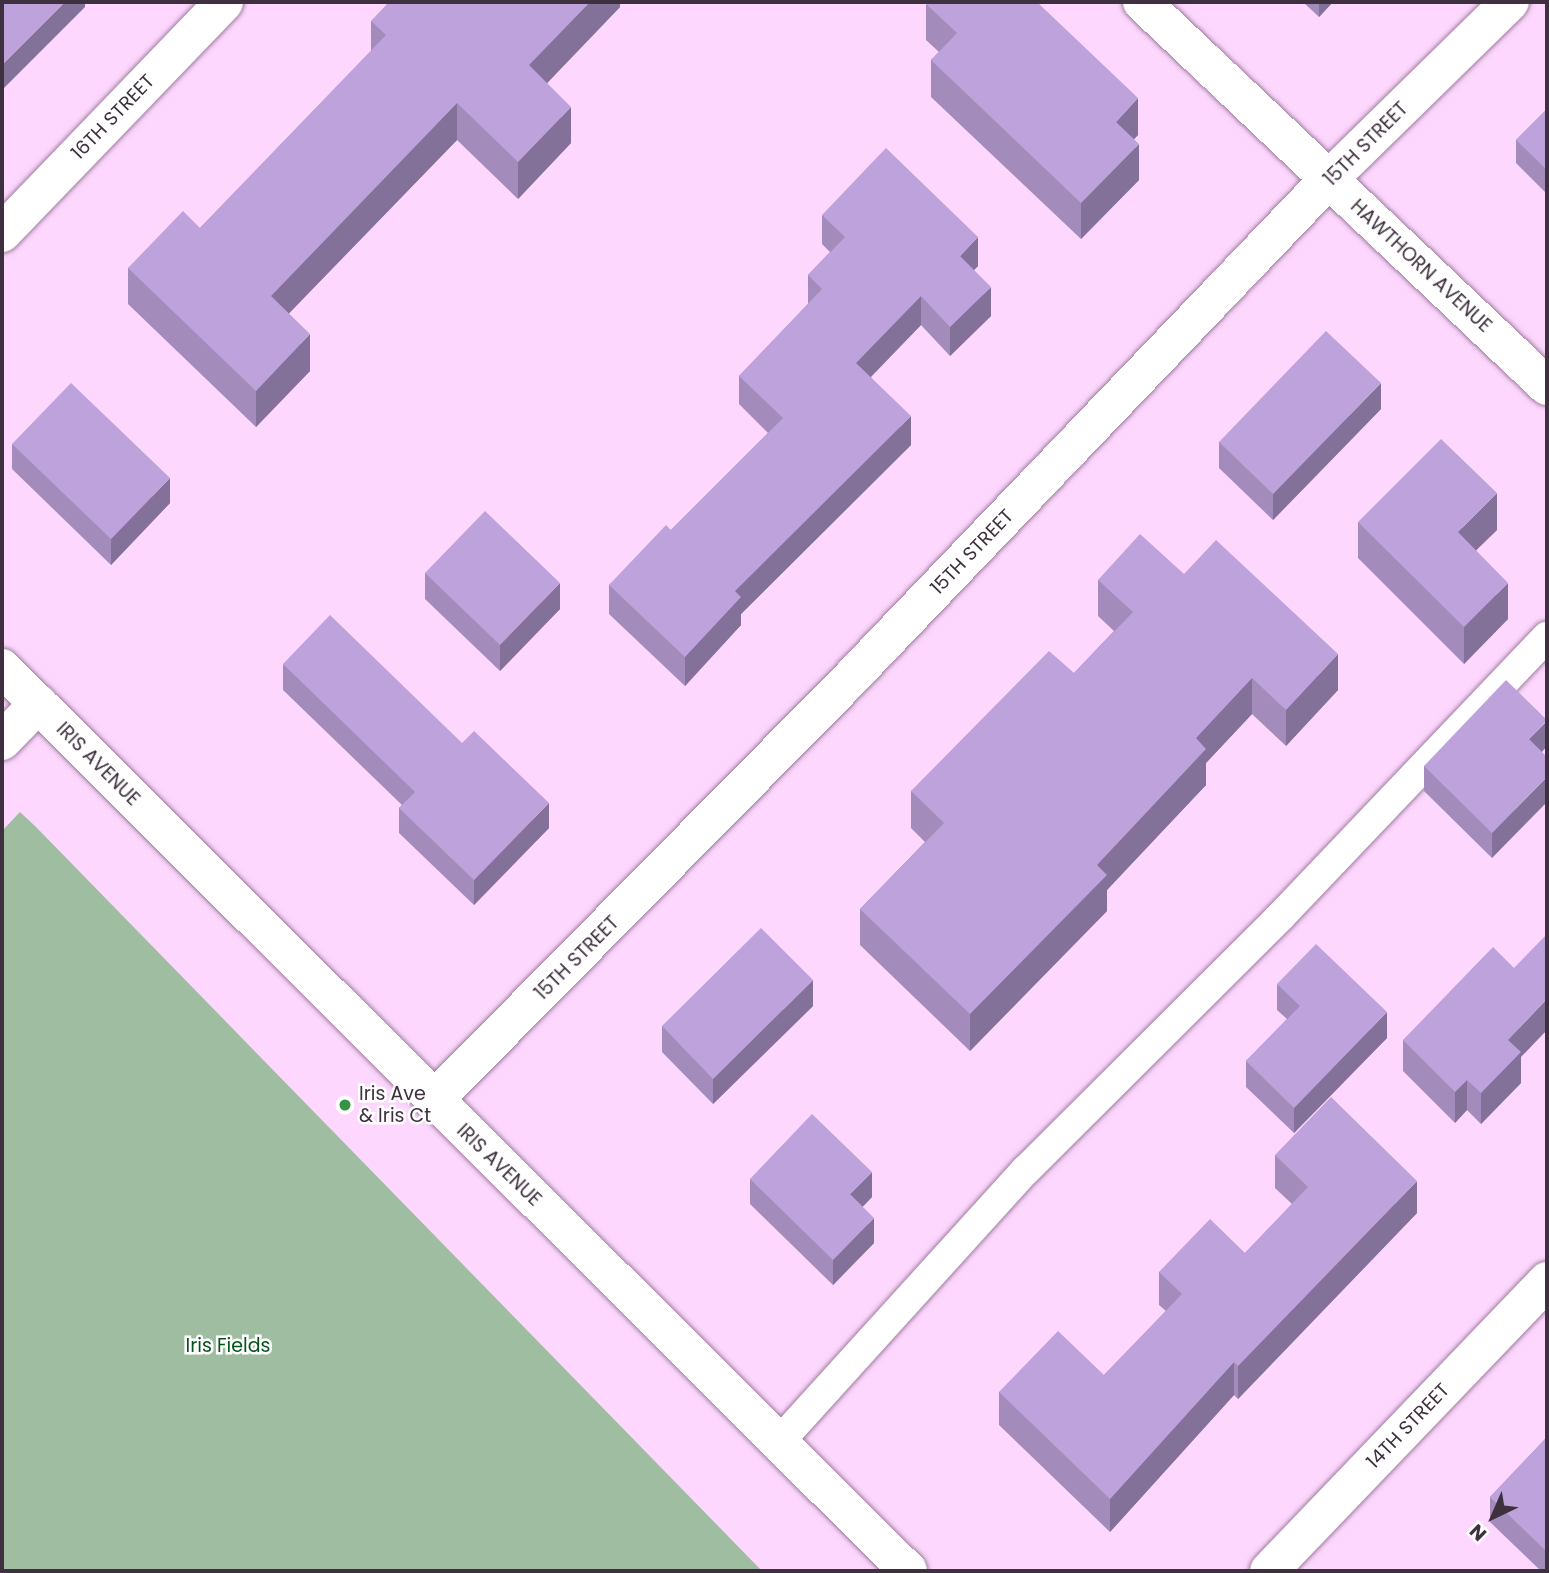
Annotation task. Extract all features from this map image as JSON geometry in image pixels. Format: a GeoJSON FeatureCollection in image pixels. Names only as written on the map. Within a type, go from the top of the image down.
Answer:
{"type":"FeatureCollection","features":[{"type":"Feature","properties":{"kind":"street","name":"16TH STREET"},"geometry":{"type":"LineString","coordinates":[[2,233],[224,2]]}},
{"type":"Feature","properties":{"kind":"street","name":"HAWTHORN AVENUE"},"geometry":{"type":"LineString","coordinates":[[1142,2],[1547,386]]}},
{"type":"Feature","properties":{"kind":"street","name":"15TH STREET"},"geometry":{"type":"LineString","coordinates":[[433,1101],[840,690],[1329,179],[1510,2]]}},
{"type":"Feature","properties":{"kind":"street","name":"IRIS AVENUE"},"geometry":{"type":"LineString","coordinates":[[2,668],[433,1101],[908,1571]]}},
{"type":"Feature","properties":{"kind":"street"},"geometry":{"type":"LineString","coordinates":[[2,741],[38,704]]}},
{"type":"Feature","properties":{"kind":"street","name":"14TH STREET"},"geometry":{"type":"LineString","coordinates":[[1269,1571],[1547,1280]]}},
{"type":"Feature","properties":{"kind":"lane"},"geometry":{"type":"LineString","coordinates":[[779,1442],[1026,1170],[1280,917],[1547,637]]}},
{"type":"Feature","properties":{"kind":"green space","name":"Iris Fields"},"geometry":{"type":"Polygon","coordinates":[[[20,812],[762,1571],[2,1571],[2,831],[20,812]]]}},
{"type":"Feature","properties":{"kind":"building"},"geometry":{"type":"Polygon","coordinates":[[[2,2],[65,2],[2,65],[2,2]]]}},
{"type":"Feature","properties":{"kind":"building"},"geometry":{"type":"Polygon","coordinates":[[[389,2],[590,2],[529,65],[571,107],[518,162],[457,103],[271,296],[310,334],[256,391],[128,268],[183,211],[200,228],[386,35],[371,21],[389,2]]]}},
{"type":"Feature","properties":{"kind":"building"},"geometry":{"type":"Polygon","coordinates":[[[1037,2],[1138,98],[1116,122],[1139,144],[1081,203],[931,60],[957,33],[926,4],[1037,2]]]}},
{"type":"Feature","properties":{"kind":"building"},"geometry":{"type":"Polygon","coordinates":[[[1547,109],[1547,170],[1516,140],[1547,109]]]}},
{"type":"Feature","properties":{"kind":"building"},"geometry":{"type":"Polygon","coordinates":[[[886,148],[978,237],[960,256],[991,287],[950,327],[921,296],[856,363],[911,416],[735,591],[741,597],[685,657],[609,585],[666,525],[671,530],[783,418],[739,376],[822,289],[808,275],[845,237],[822,215],[886,148]]]}},
{"type":"Feature","properties":{"kind":"building"},"geometry":{"type":"Polygon","coordinates":[[[1326,331],[1381,383],[1273,494],[1219,442],[1326,331]]]}},
{"type":"Feature","properties":{"kind":"building"},"geometry":{"type":"Polygon","coordinates":[[[71,383],[170,478],[111,539],[12,444],[71,383]]]}},
{"type":"Feature","properties":{"kind":"building"},"geometry":{"type":"Polygon","coordinates":[[[1441,439],[1497,493],[1458,532],[1508,583],[1464,627],[1358,522],[1441,439]]]}},
{"type":"Feature","properties":{"kind":"building"},"geometry":{"type":"Polygon","coordinates":[[[485,511],[560,583],[500,645],[425,573],[485,511]]]}},
{"type":"Feature","properties":{"kind":"building"},"geometry":{"type":"Polygon","coordinates":[[[1140,534],[1184,574],[1216,540],[1338,654],[1286,710],[1252,678],[1196,738],[1206,749],[1097,865],[1107,875],[970,1014],[860,909],[944,823],[911,791],[1049,651],[1074,673],[1133,612],[1098,580],[1140,534]]]}},
{"type":"Feature","properties":{"kind":"building"},"geometry":{"type":"Polygon","coordinates":[[[330,615],[462,743],[474,731],[549,803],[474,880],[399,808],[415,792],[283,664],[330,615]]]}},
{"type":"Feature","properties":{"kind":"building"},"geometry":{"type":"Polygon","coordinates":[[[1506,680],[1547,720],[1529,739],[1547,757],[1547,777],[1492,833],[1424,766],[1506,680]]]}},
{"type":"Feature","properties":{"kind":"building"},"geometry":{"type":"Polygon","coordinates":[[[761,928],[813,980],[713,1079],[662,1026],[761,928]]]}},
{"type":"Feature","properties":{"kind":"building"},"geometry":{"type":"Polygon","coordinates":[[[1547,934],[1547,999],[1508,1040],[1521,1052],[1481,1093],[1467,1080],[1455,1092],[1403,1040],[1493,947],[1514,968],[1547,934]]]}},
{"type":"Feature","properties":{"kind":"building"},"geometry":{"type":"Polygon","coordinates":[[[1316,944],[1387,1012],[1294,1108],[1246,1061],[1300,1006],[1277,984],[1316,944]]]}},
{"type":"Feature","properties":{"kind":"building"},"geometry":{"type":"Polygon","coordinates":[[[1331,1097],[1417,1181],[1238,1366],[1234,1362],[1110,1499],[999,1392],[1058,1331],[1104,1375],[1182,1294],[1159,1272],[1210,1219],[1245,1253],[1308,1187],[1275,1155],[1331,1097]]]}},
{"type":"Feature","properties":{"kind":"building"},"geometry":{"type":"Polygon","coordinates":[[[812,1114],[872,1172],[850,1194],[874,1218],[833,1260],[750,1179],[812,1114]]]}},
{"type":"Feature","properties":{"kind":"building"},"geometry":{"type":"Polygon","coordinates":[[[1547,1437],[1547,1550],[1546,1551],[1490,1497],[1547,1437]]]}},
{"type":"Feature","properties":{"kind":"place","name":"Iris Ave & Iris Ct"},"geometry":{"type":"Point","coordinates":[345,1105]}}]}
